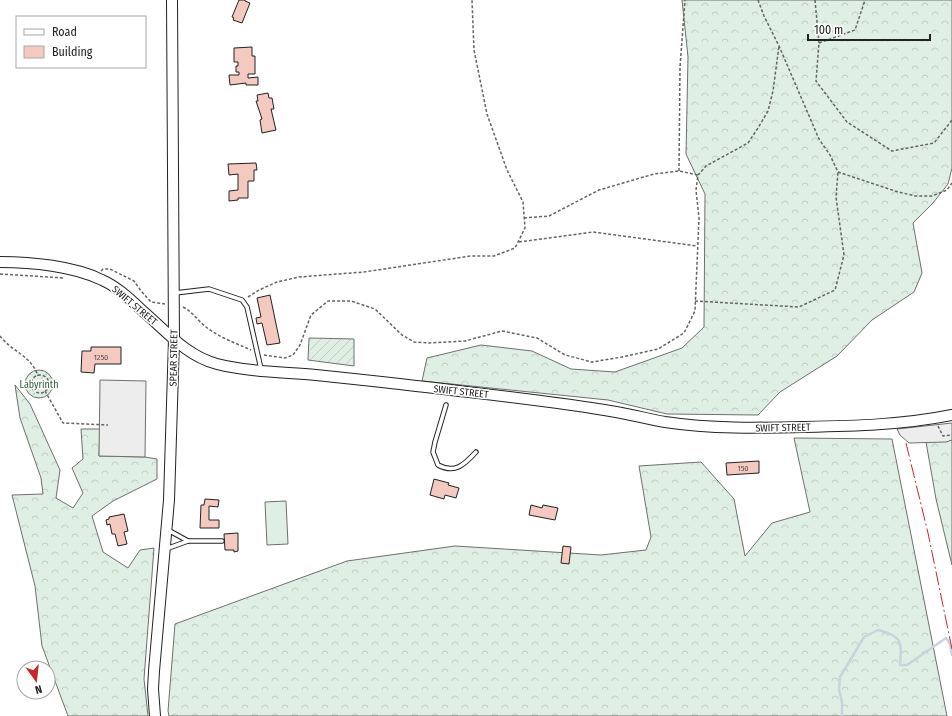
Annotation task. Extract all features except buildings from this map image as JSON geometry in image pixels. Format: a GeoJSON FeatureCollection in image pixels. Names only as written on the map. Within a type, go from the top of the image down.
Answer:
{"type":"FeatureCollection","features":[{"type":"Feature","properties":{"kind":"street","name":"SPEAR STREET"},"geometry":{"type":"LineString","coordinates":[[155,716],[154,671],[167,529],[174,340],[172,0]]}},
{"type":"Feature","properties":{"kind":"street","name":"SWIFT STREET"},"geometry":{"type":"LineString","coordinates":[[0,262],[61,267],[83,272],[103,280],[123,294],[189,352],[218,364],[514,397],[615,412],[666,422],[716,427],[867,425],[935,419],[952,415]]}},
{"type":"Feature","properties":{"kind":"lane"},"geometry":{"type":"LineString","coordinates":[[173,293],[209,289],[242,300],[247,307],[261,370]]}},
{"type":"Feature","properties":{"kind":"lane"},"geometry":{"type":"LineString","coordinates":[[446,406],[433,452],[438,465],[446,469],[455,468],[466,464],[476,452]]}},
{"type":"Feature","properties":{"kind":"lane"},"geometry":{"type":"LineString","coordinates":[[167,529],[188,541]]}},
{"type":"Feature","properties":{"kind":"lane"},"geometry":{"type":"LineString","coordinates":[[165,549],[188,541],[222,541]]}},
{"type":"Feature","properties":{"kind":"path"},"geometry":{"type":"LineString","coordinates":[[242,300],[277,282],[299,276],[364,272],[470,256],[494,256],[515,248],[525,228],[523,202],[507,170],[487,114],[474,50],[472,0]]}},
{"type":"Feature","properties":{"kind":"path"},"geometry":{"type":"LineString","coordinates":[[679,171],[680,67],[685,0]]}},
{"type":"Feature","properties":{"kind":"path"},"geometry":{"type":"LineString","coordinates":[[695,301],[799,307],[835,290],[844,255],[836,197],[838,172],[830,155],[819,139],[758,0]]}},
{"type":"Feature","properties":{"kind":"path"},"geometry":{"type":"LineString","coordinates":[[815,0],[819,43],[816,81],[847,122],[892,151],[934,143],[952,120]]}},
{"type":"Feature","properties":{"kind":"path"},"geometry":{"type":"LineString","coordinates":[[819,43],[855,30],[865,0]]}},
{"type":"Feature","properties":{"kind":"path"},"geometry":{"type":"LineString","coordinates":[[103,269],[110,269],[134,281],[150,302],[179,305],[190,310],[206,327],[219,335],[266,356],[285,358],[293,355],[300,345],[311,315],[328,301],[351,301],[375,309],[402,335],[414,342],[429,344],[466,341],[502,331],[537,338],[565,355],[592,362],[658,349],[684,333],[694,311],[699,218],[696,190],[698,175],[706,166],[748,143],[758,128],[768,111],[773,91],[779,46]]}},
{"type":"Feature","properties":{"kind":"path"},"geometry":{"type":"LineString","coordinates":[[524,218],[549,216],[599,190],[654,174],[679,171],[698,175]]}},
{"type":"Feature","properties":{"kind":"path"},"geometry":{"type":"LineString","coordinates":[[838,172],[915,196],[932,196],[947,190],[952,183]]}},
{"type":"Feature","properties":{"kind":"path"},"geometry":{"type":"LineString","coordinates":[[518,242],[593,232],[698,246]]}},
{"type":"Feature","properties":{"kind":"path"},"geometry":{"type":"LineString","coordinates":[[0,274],[66,278]]}},
{"type":"Feature","properties":{"kind":"path"},"geometry":{"type":"LineString","coordinates":[[0,336],[28,360],[35,368],[38,376]]}},
{"type":"Feature","properties":{"kind":"path"},"geometry":{"type":"LineString","coordinates":[[38,376],[47,379],[48,385],[45,391],[39,393],[36,392],[32,386],[32,380],[38,376]]}},
{"type":"Feature","properties":{"kind":"path"},"geometry":{"type":"LineString","coordinates":[[45,391],[64,423],[108,425]]}},
{"type":"Feature","properties":{"kind":"path"},"geometry":{"type":"LineString","coordinates":[[935,419],[943,436],[952,435]]}},
{"type":"Feature","properties":{"kind":"green space"},"geometry":{"type":"Polygon","coordinates":[[[682,0],[952,0],[952,168],[948,184],[933,203],[913,223],[922,273],[914,292],[872,320],[837,356],[780,392],[758,415],[667,414],[608,400],[422,381],[427,358],[481,345],[532,351],[571,369],[615,372],[682,348],[704,327],[705,194],[686,154],[688,57],[682,0]]]}},
{"type":"Feature","properties":{"kind":"green space"},"geometry":{"type":"Polygon","coordinates":[[[309,338],[354,339],[354,366],[308,360],[309,338]]]}},
{"type":"Feature","properties":{"kind":"green space","name":"Labyrinth"},"geometry":{"type":"Polygon","coordinates":[[[39,370],[49,374],[53,384],[49,394],[39,398],[29,394],[25,384],[29,374],[39,370]]]}},
{"type":"Feature","properties":{"kind":"green space"},"geometry":{"type":"Polygon","coordinates":[[[15,385],[30,404],[60,470],[56,498],[73,508],[83,493],[72,468],[83,459],[81,429],[100,429],[99,456],[145,457],[157,459],[157,479],[113,501],[92,516],[103,552],[128,568],[140,550],[154,548],[144,679],[148,716],[68,716],[56,684],[56,660],[47,660],[42,646],[35,586],[12,495],[43,494],[41,478],[20,418],[15,385]]]}},
{"type":"Feature","properties":{"kind":"green space"},"geometry":{"type":"Polygon","coordinates":[[[794,438],[892,439],[947,716],[169,716],[168,711],[175,624],[347,561],[455,546],[601,555],[646,550],[651,537],[639,466],[701,462],[734,499],[745,556],[772,523],[810,512],[794,438]]]}},
{"type":"Feature","properties":{"kind":"green space"},"geometry":{"type":"Polygon","coordinates":[[[952,440],[952,565],[936,499],[926,442],[952,440]]]}},
{"type":"Feature","properties":{"kind":"green space"},"geometry":{"type":"Polygon","coordinates":[[[286,501],[288,544],[267,545],[265,502],[286,501]]]}},
{"type":"Feature","properties":{"kind":"shaded area"},"geometry":{"type":"Polygon","coordinates":[[[100,380],[146,381],[145,457],[99,456],[100,380]]]}},
{"type":"Feature","properties":{"kind":"shaded area"},"geometry":{"type":"Polygon","coordinates":[[[952,423],[952,440],[946,442],[909,443],[900,435],[897,429],[952,423]]]}},
{"type":"Feature","properties":{"kind":"waterway"},"geometry":{"type":"LineString","coordinates":[[842,716],[842,702],[839,690],[840,677],[864,637],[878,630],[896,637],[899,641],[901,650],[900,665],[907,665],[946,638],[950,644],[952,655]]}},
{"type":"Feature","properties":{"kind":"power"},"geometry":{"type":"LineString","coordinates":[[906,443],[928,533],[952,649]]}}]}
